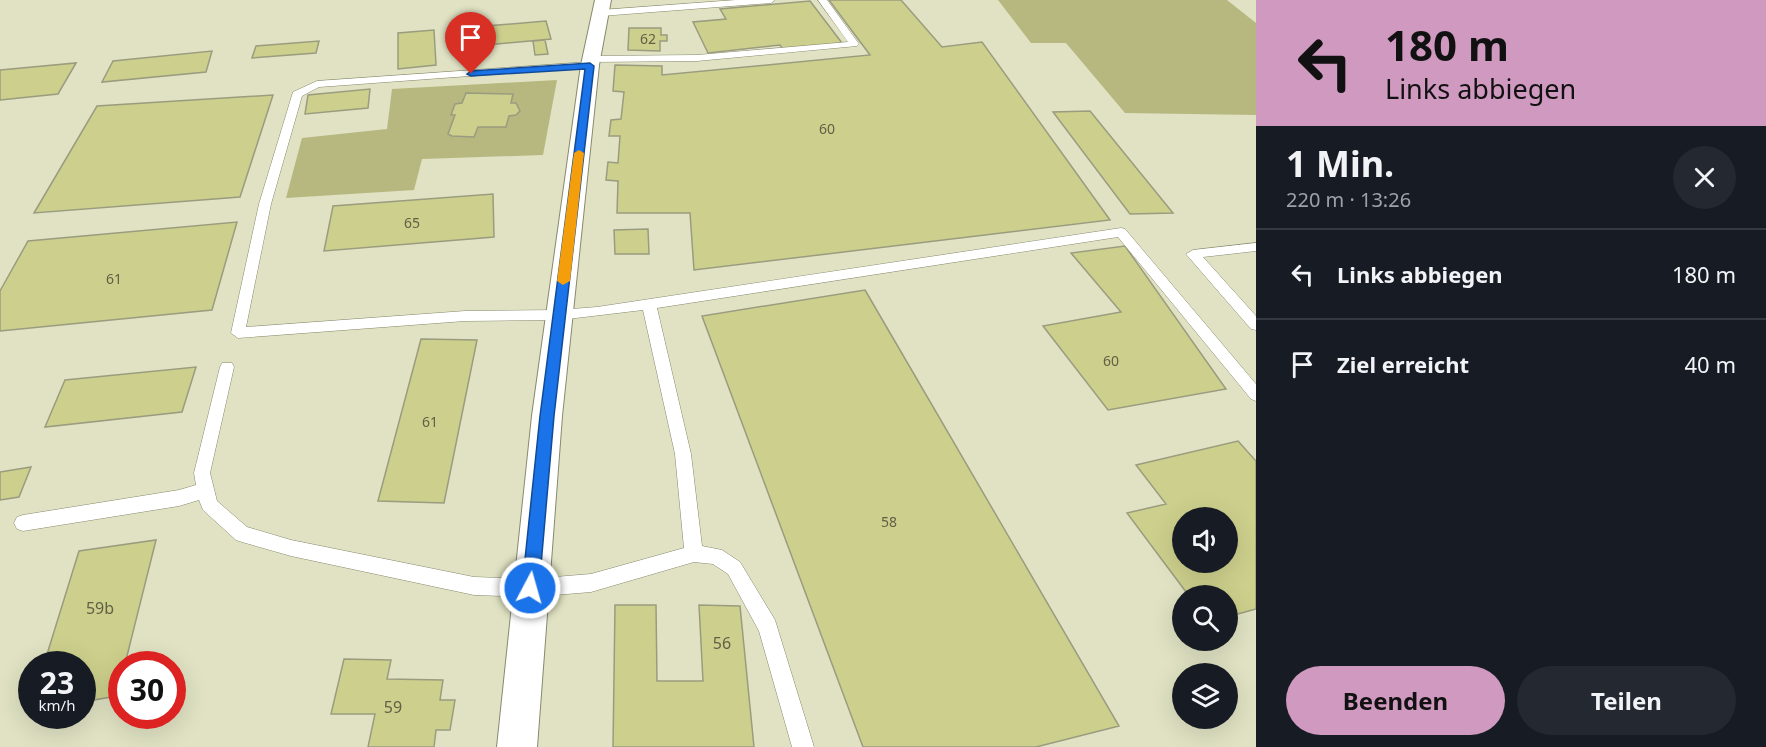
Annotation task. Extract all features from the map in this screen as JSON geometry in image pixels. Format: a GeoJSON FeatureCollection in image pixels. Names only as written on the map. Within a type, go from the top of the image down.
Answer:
{"type":"FeatureCollection","features":[{"type":"Feature","properties":{"kind":"street"},"geometry":{"type":"LineString","coordinates":[[517,747],[530,588],[559,315],[590,62],[602,7]]}},
{"type":"Feature","properties":{"kind":"lane"},"geometry":{"type":"LineString","coordinates":[[602,7],[771,0]]}},
{"type":"Feature","properties":{"kind":"lane"},"geometry":{"type":"LineString","coordinates":[[822,0],[854,44],[697,58],[590,62],[317,84],[297,94],[265,204],[238,333],[465,316],[559,315],[649,304],[1121,232],[1256,395]]}},
{"type":"Feature","properties":{"kind":"lane"},"geometry":{"type":"LineString","coordinates":[[1256,247],[1193,254],[1256,325]]}},
{"type":"Feature","properties":{"kind":"lane"},"geometry":{"type":"LineString","coordinates":[[649,304],[683,454],[694,554]]}},
{"type":"Feature","properties":{"kind":"lane"},"geometry":{"type":"LineString","coordinates":[[227,367],[202,473],[209,505],[242,534],[291,548],[474,586],[530,588],[591,583],[694,554],[716,556],[734,568],[768,627],[803,747]]}},
{"type":"Feature","properties":{"kind":"lane"},"geometry":{"type":"LineString","coordinates":[[23,522],[179,498],[206,489]]}},
{"type":"Feature","properties":{"kind":"green space"},"geometry":{"type":"Polygon","coordinates":[[[998,0],[1227,0],[1256,23],[1256,115],[1125,113],[1066,43],[1031,43],[998,0]]]}},
{"type":"Feature","properties":{"kind":"green space"},"geometry":{"type":"Polygon","coordinates":[[[557,80],[543,155],[422,159],[414,190],[286,198],[302,138],[387,129],[392,89],[557,80]]]}},
{"type":"Feature","properties":{"kind":"building"},"geometry":{"type":"Polygon","coordinates":[[[829,0],[901,0],[942,47],[982,42],[1110,220],[694,270],[690,213],[617,213],[618,181],[606,180],[608,162],[618,163],[620,136],[609,136],[611,120],[621,119],[624,92],[613,91],[615,65],[662,66],[662,75],[870,55],[829,0]]]}},
{"type":"Feature","properties":{"kind":"building"},"geometry":{"type":"Polygon","coordinates":[[[810,1],[842,43],[783,49],[780,45],[708,53],[693,22],[726,19],[720,9],[810,1]]]}},
{"type":"Feature","properties":{"kind":"building"},"geometry":{"type":"Polygon","coordinates":[[[546,21],[551,39],[476,46],[474,27],[546,21]]]}},
{"type":"Feature","properties":{"kind":"building"},"geometry":{"type":"Polygon","coordinates":[[[629,28],[661,28],[661,35],[667,35],[667,41],[660,41],[660,51],[628,50],[629,28]]]}},
{"type":"Feature","properties":{"kind":"building"},"geometry":{"type":"Polygon","coordinates":[[[434,30],[436,65],[398,69],[398,33],[434,30]]]}},
{"type":"Feature","properties":{"kind":"building"},"geometry":{"type":"Polygon","coordinates":[[[545,40],[548,54],[535,55],[533,41],[545,40]]]}},
{"type":"Feature","properties":{"kind":"building"},"geometry":{"type":"Polygon","coordinates":[[[319,41],[316,53],[252,58],[256,46],[319,41]]]}},
{"type":"Feature","properties":{"kind":"building"},"geometry":{"type":"Polygon","coordinates":[[[212,51],[206,72],[102,82],[113,61],[212,51]]]}},
{"type":"Feature","properties":{"kind":"building"},"geometry":{"type":"Polygon","coordinates":[[[76,63],[58,94],[0,100],[0,70],[76,63]]]}},
{"type":"Feature","properties":{"kind":"building"},"geometry":{"type":"Polygon","coordinates":[[[370,89],[368,108],[305,114],[308,95],[370,89]]]}},
{"type":"Feature","properties":{"kind":"building"},"geometry":{"type":"Polygon","coordinates":[[[466,93],[513,94],[511,103],[516,103],[520,111],[516,115],[509,116],[506,127],[478,127],[474,137],[452,136],[448,134],[455,115],[451,115],[455,104],[462,103],[466,93]]]}},
{"type":"Feature","properties":{"kind":"building"},"geometry":{"type":"Polygon","coordinates":[[[273,95],[240,197],[34,213],[97,106],[273,95]]]}},
{"type":"Feature","properties":{"kind":"building"},"geometry":{"type":"Polygon","coordinates":[[[1090,111],[1173,213],[1130,214],[1053,112],[1090,111]]]}},
{"type":"Feature","properties":{"kind":"building"},"geometry":{"type":"Polygon","coordinates":[[[493,194],[494,237],[324,251],[333,206],[493,194]]]}},
{"type":"Feature","properties":{"kind":"building"},"geometry":{"type":"Polygon","coordinates":[[[237,222],[212,310],[0,331],[0,291],[28,241],[237,222]]]}},
{"type":"Feature","properties":{"kind":"building"},"geometry":{"type":"Polygon","coordinates":[[[648,229],[649,254],[615,254],[614,230],[648,229]]]}},
{"type":"Feature","properties":{"kind":"building"},"geometry":{"type":"Polygon","coordinates":[[[1125,246],[1226,389],[1108,410],[1043,326],[1121,312],[1071,253],[1125,246]]]}},
{"type":"Feature","properties":{"kind":"building"},"geometry":{"type":"Polygon","coordinates":[[[865,290],[1119,726],[1036,747],[863,747],[702,316],[865,290]]]}},
{"type":"Feature","properties":{"kind":"building"},"geometry":{"type":"Polygon","coordinates":[[[421,339],[477,340],[444,503],[378,501],[421,339]]]}},
{"type":"Feature","properties":{"kind":"building"},"geometry":{"type":"Polygon","coordinates":[[[196,367],[182,412],[45,427],[65,380],[196,367]]]}},
{"type":"Feature","properties":{"kind":"building"},"geometry":{"type":"Polygon","coordinates":[[[1238,441],[1256,461],[1256,609],[1238,614],[1238,585],[1181,585],[1127,513],[1166,504],[1136,465],[1238,441]]]}},
{"type":"Feature","properties":{"kind":"building"},"geometry":{"type":"Polygon","coordinates":[[[31,467],[19,497],[0,500],[0,472],[31,467]]]}},
{"type":"Feature","properties":{"kind":"building"},"geometry":{"type":"Polygon","coordinates":[[[156,540],[128,651],[108,651],[108,698],[96,700],[96,651],[48,651],[79,551],[156,540]]]}},
{"type":"Feature","properties":{"kind":"building"},"geometry":{"type":"Polygon","coordinates":[[[615,605],[656,605],[657,681],[703,681],[699,605],[740,606],[754,747],[613,747],[615,605]]]}},
{"type":"Feature","properties":{"kind":"building"},"geometry":{"type":"Polygon","coordinates":[[[344,659],[391,660],[387,679],[443,680],[440,700],[455,700],[450,730],[436,730],[434,747],[368,747],[375,714],[331,714],[344,659]]]}},
{"type":"Feature","properties":{"kind":"slow traffic"},"geometry":{"type":"LineString","coordinates":[[563,281],[579,153]]}},
{"type":"Feature","properties":{"kind":"route"},"geometry":{"type":"LineString","coordinates":[[471,74],[590,66],[547,416],[530,588]]}}]}
